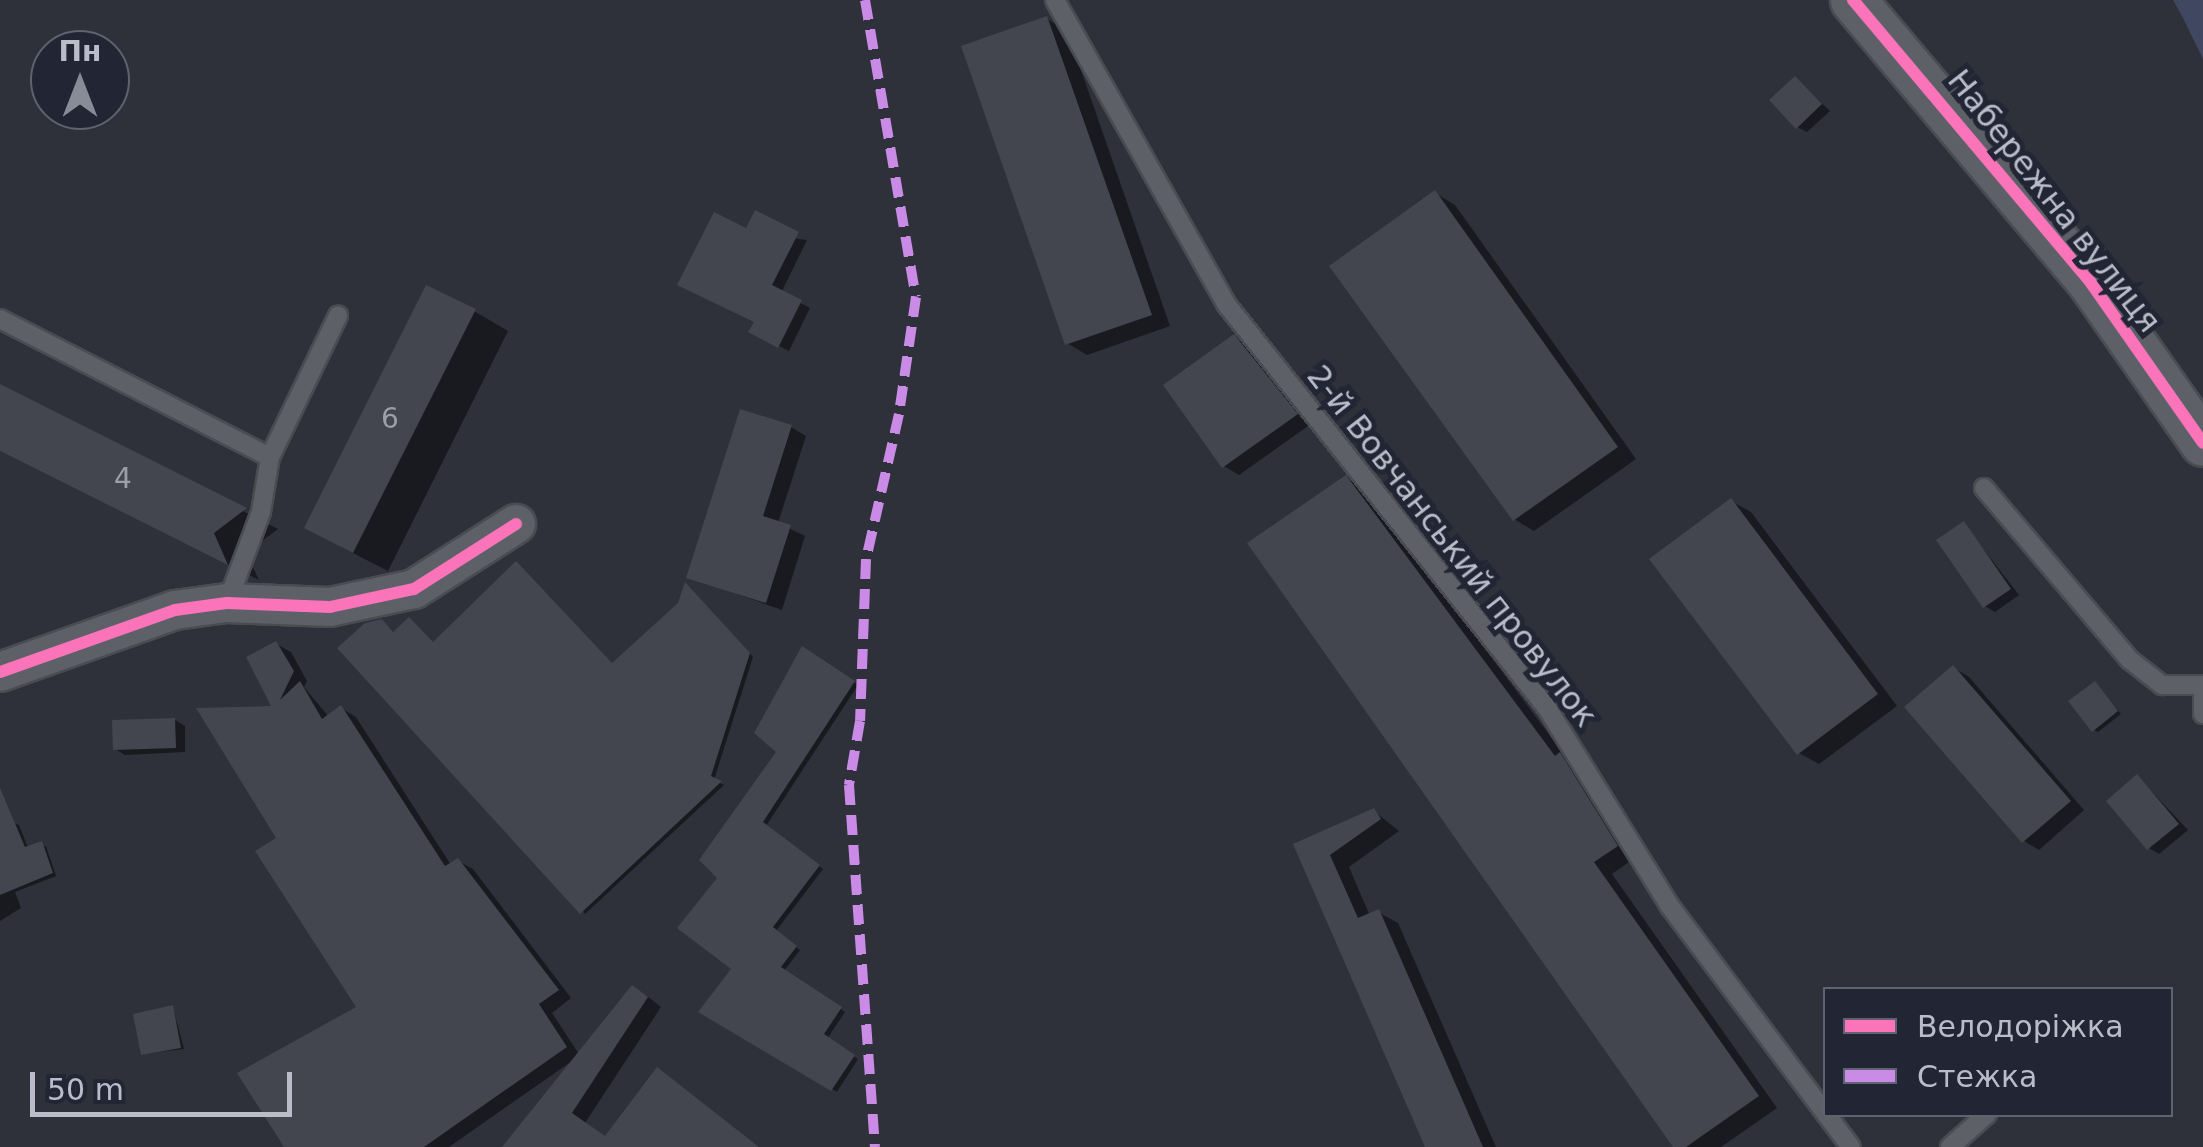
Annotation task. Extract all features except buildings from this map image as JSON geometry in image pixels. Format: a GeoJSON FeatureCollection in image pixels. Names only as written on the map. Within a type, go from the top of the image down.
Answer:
{"type":"FeatureCollection","features":[{"type":"Feature","properties":{"kind":"street","name":"Набережна вулиця"},"geometry":{"type":"LineString","coordinates":[[1853,0],[2092,282],[2203,443]]}},
{"type":"Feature","properties":{"kind":"street"},"geometry":{"type":"LineString","coordinates":[[0,672],[175,610],[227,603],[330,607],[414,589],[516,524]]}},
{"type":"Feature","properties":{"kind":"lane","name":"2-й Вовчанський провулок"},"geometry":{"type":"LineString","coordinates":[[1055,0],[1227,305],[1546,708],[1669,906],[1823,1110]]}},
{"type":"Feature","properties":{"kind":"lane"},"geometry":{"type":"LineString","coordinates":[[227,603],[262,512],[270,458],[338,316]]}},
{"type":"Feature","properties":{"kind":"lane"},"geometry":{"type":"LineString","coordinates":[[0,320],[270,458]]}},
{"type":"Feature","properties":{"kind":"lane"},"geometry":{"type":"LineString","coordinates":[[1984,488],[2130,660],[2162,684],[2203,685],[2203,714]]}},
{"type":"Feature","properties":{"kind":"lane","name":"2-й Вовчанський провулок"},"geometry":{"type":"LineString","coordinates":[[1828,1117],[1850,1147]]}},
{"type":"Feature","properties":{"kind":"lane"},"geometry":{"type":"LineString","coordinates":[[1950,1147],[1984,1117]]}},
{"type":"Feature","properties":{"kind":"water"},"geometry":{"type":"Polygon","coordinates":[[[2173,0],[2203,0],[2203,59],[2183,18],[2173,0]]]}},
{"type":"Feature","properties":{"kind":"marked path"},"geometry":{"type":"LineString","coordinates":[[865,0],[916,297],[899,414],[866,559],[860,721],[849,785],[875,1147]]}},
{"type":"Feature","properties":{"kind":"cycle path"},"geometry":{"type":"LineString","coordinates":[[1853,0],[2091,283],[2203,443]]}},
{"type":"Feature","properties":{"kind":"cycle path"},"geometry":{"type":"LineString","coordinates":[[0,672],[175,610],[227,603],[330,607],[414,589],[516,524]]}}]}
